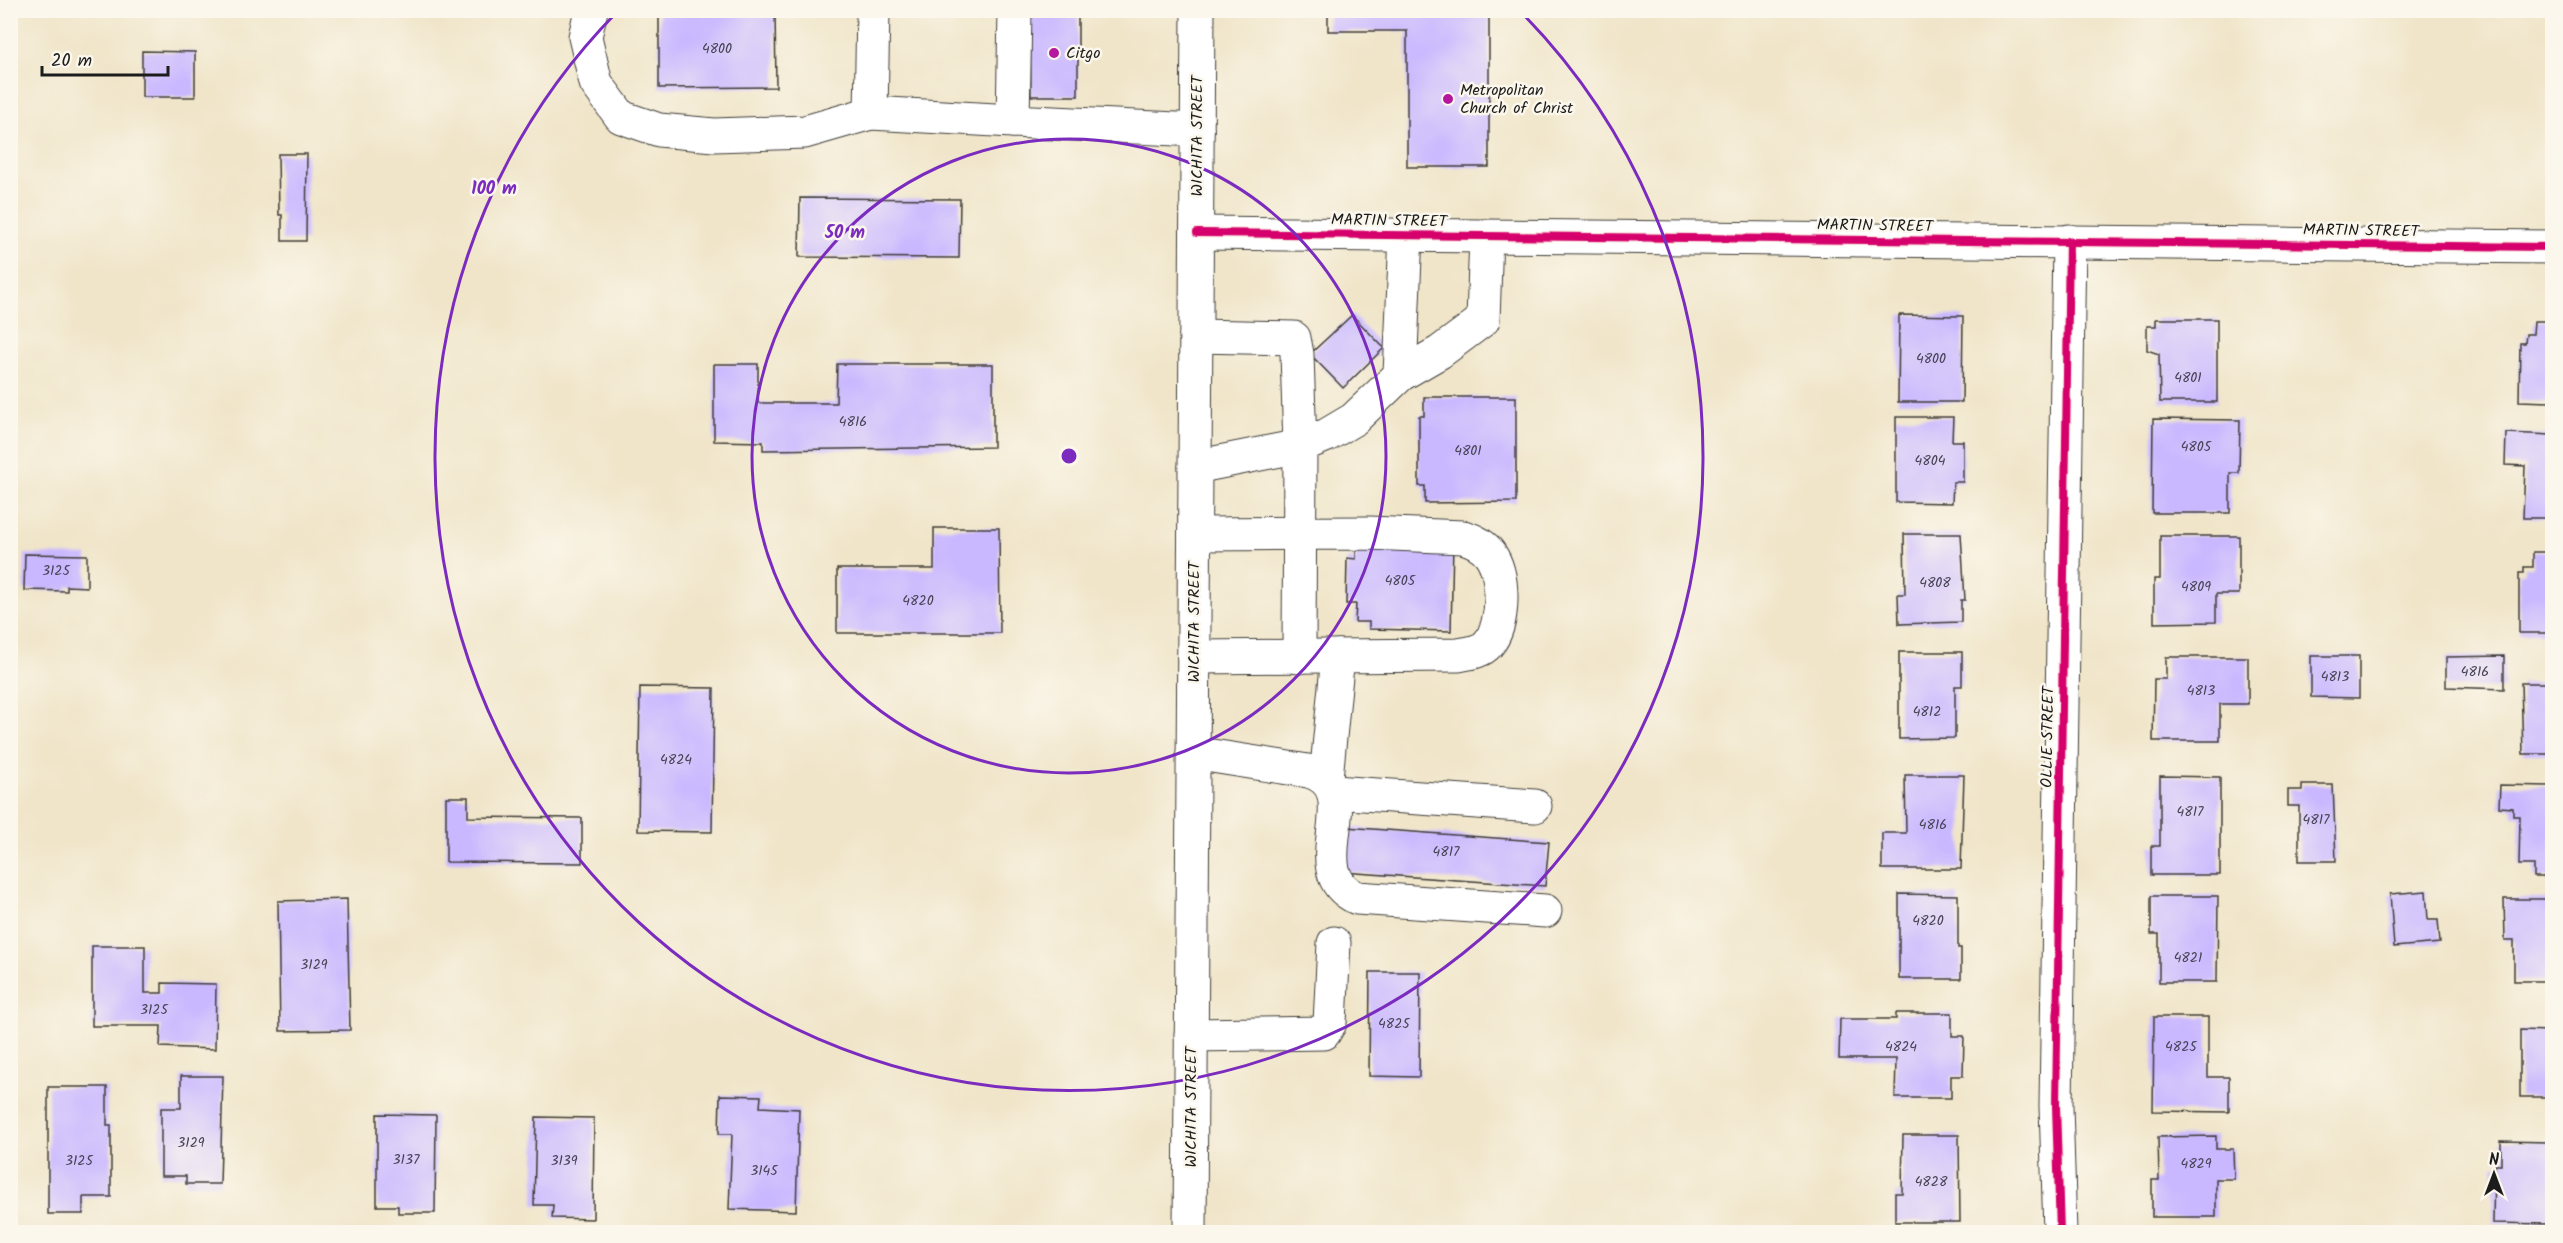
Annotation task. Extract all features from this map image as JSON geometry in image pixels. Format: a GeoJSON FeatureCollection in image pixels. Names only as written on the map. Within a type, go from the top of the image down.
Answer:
{"type":"FeatureCollection","features":[{"type":"Feature","properties":{"kind":"street"},"geometry":{"type":"LineString","coordinates":[[591,10],[585,37],[596,83],[621,117],[659,130],[714,135],[805,132],[871,113],[1197,130]]}},
{"type":"Feature","properties":{"kind":"street"},"geometry":{"type":"LineString","coordinates":[[871,113],[873,10]]}},
{"type":"Feature","properties":{"kind":"street"},"geometry":{"type":"LineString","coordinates":[[1013,121],[1015,10]]}},
{"type":"Feature","properties":{"kind":"street","name":"WICHITA STREET"},"geometry":{"type":"LineString","coordinates":[[1190,1233],[1197,10]]}},
{"type":"Feature","properties":{"kind":"street","name":"MARTIN STREET"},"geometry":{"type":"LineString","coordinates":[[1197,233],[2553,247]]}},
{"type":"Feature","properties":{"kind":"street"},"geometry":{"type":"LineString","coordinates":[[1400,375],[1406,234]]}},
{"type":"Feature","properties":{"kind":"street"},"geometry":{"type":"LineString","coordinates":[[1195,467],[1300,446],[1354,419],[1400,375],[1440,352],[1483,320],[1486,236]]}},
{"type":"Feature","properties":{"kind":"street","name":"OLLIE STREET"},"geometry":{"type":"LineString","coordinates":[[2060,1233],[2056,1106],[2069,241]]}},
{"type":"Feature","properties":{"kind":"street"},"geometry":{"type":"LineString","coordinates":[[1196,336],[1294,338],[1297,354],[1300,446],[1299,657]]}},
{"type":"Feature","properties":{"kind":"street"},"geometry":{"type":"LineString","coordinates":[[1194,657],[1458,655],[1476,652],[1488,645],[1499,621],[1497,567],[1482,546],[1463,537],[1427,534],[1195,534]]}},
{"type":"Feature","properties":{"kind":"street"},"geometry":{"type":"LineString","coordinates":[[1338,656],[1330,785],[1333,872],[1337,885],[1345,893],[1358,898],[1379,901],[1545,911]]}},
{"type":"Feature","properties":{"kind":"street"},"geometry":{"type":"LineString","coordinates":[[1193,753],[1308,771],[1330,785],[1534,806]]}},
{"type":"Feature","properties":{"kind":"street"},"geometry":{"type":"LineString","coordinates":[[1191,1035],[1324,1033],[1330,1023],[1334,943]]}},
{"type":"Feature","properties":{"kind":"building"},"geometry":{"type":"Polygon","coordinates":[[[659,10],[775,10],[776,87],[659,88],[659,10]]]}},
{"type":"Feature","properties":{"kind":"building","name":"Citgo"},"geometry":{"type":"Polygon","coordinates":[[[1030,10],[1078,10],[1078,96],[1031,96],[1030,10]]]}},
{"type":"Feature","properties":{"kind":"building","name":"Metropolitan Church of Christ"},"geometry":{"type":"Polygon","coordinates":[[[1328,10],[1489,10],[1489,167],[1407,167],[1407,31],[1328,31],[1328,10]]]}},
{"type":"Feature","properties":{"kind":"building"},"geometry":{"type":"Polygon","coordinates":[[[142,51],[195,52],[195,97],[142,97],[142,51]]]}},
{"type":"Feature","properties":{"kind":"building"},"geometry":{"type":"Polygon","coordinates":[[[278,154],[307,154],[306,241],[282,241],[282,215],[279,215],[278,154]]]}},
{"type":"Feature","properties":{"kind":"building"},"geometry":{"type":"Polygon","coordinates":[[[800,198],[960,199],[959,258],[799,257],[800,198]]]}},
{"type":"Feature","properties":{"kind":"building"},"geometry":{"type":"Polygon","coordinates":[[[1352,315],[1384,348],[1343,388],[1310,354],[1352,315]]]}},
{"type":"Feature","properties":{"kind":"building"},"geometry":{"type":"Polygon","coordinates":[[[1899,315],[1963,316],[1962,402],[1898,402],[1899,315]]]}},
{"type":"Feature","properties":{"kind":"building"},"geometry":{"type":"Polygon","coordinates":[[[2156,319],[2217,319],[2217,402],[2160,402],[2159,354],[2147,350],[2147,326],[2156,326],[2156,319]]]}},
{"type":"Feature","properties":{"kind":"building"},"geometry":{"type":"Polygon","coordinates":[[[2534,321],[2552,321],[2552,402],[2519,401],[2520,343],[2525,343],[2526,334],[2533,334],[2534,321]]]}},
{"type":"Feature","properties":{"kind":"building"},"geometry":{"type":"Polygon","coordinates":[[[714,364],[758,364],[758,403],[836,403],[837,364],[993,364],[993,447],[763,450],[763,442],[714,441],[714,364]]]}},
{"type":"Feature","properties":{"kind":"building"},"geometry":{"type":"Polygon","coordinates":[[[1424,397],[1516,397],[1516,502],[1425,503],[1425,486],[1419,486],[1419,416],[1424,416],[1424,397]]]}},
{"type":"Feature","properties":{"kind":"building"},"geometry":{"type":"Polygon","coordinates":[[[1896,417],[1953,417],[1952,441],[1963,441],[1963,482],[1953,482],[1952,503],[1896,502],[1896,417]]]}},
{"type":"Feature","properties":{"kind":"building"},"geometry":{"type":"Polygon","coordinates":[[[2153,419],[2240,420],[2239,473],[2230,473],[2230,513],[2152,513],[2153,419]]]}},
{"type":"Feature","properties":{"kind":"building"},"geometry":{"type":"Polygon","coordinates":[[[2506,433],[2552,435],[2552,518],[2523,518],[2525,466],[2505,465],[2506,433]]]}},
{"type":"Feature","properties":{"kind":"building"},"geometry":{"type":"Polygon","coordinates":[[[934,528],[999,528],[1000,633],[837,633],[837,569],[934,569],[934,528]]]}},
{"type":"Feature","properties":{"kind":"building"},"geometry":{"type":"Polygon","coordinates":[[[1904,534],[1961,534],[1965,600],[1961,600],[1961,622],[1899,624],[1898,594],[1905,594],[1904,534]]]}},
{"type":"Feature","properties":{"kind":"building"},"geometry":{"type":"Polygon","coordinates":[[[2160,536],[2239,536],[2239,594],[2216,594],[2216,622],[2154,623],[2154,579],[2160,579],[2160,536]]]}},
{"type":"Feature","properties":{"kind":"building"},"geometry":{"type":"Polygon","coordinates":[[[1453,544],[1451,631],[1369,629],[1369,622],[1355,622],[1356,604],[1346,604],[1347,558],[1356,559],[1356,545],[1453,544]]]}},
{"type":"Feature","properties":{"kind":"building"},"geometry":{"type":"Polygon","coordinates":[[[2533,552],[2552,552],[2552,633],[2519,633],[2519,573],[2524,573],[2524,567],[2533,567],[2533,552]]]}},
{"type":"Feature","properties":{"kind":"building"},"geometry":{"type":"Polygon","coordinates":[[[25,554],[87,555],[87,587],[67,586],[67,591],[24,590],[25,554]]]}},
{"type":"Feature","properties":{"kind":"building"},"geometry":{"type":"Polygon","coordinates":[[[1899,652],[1962,652],[1962,686],[1955,686],[1955,738],[1899,739],[1899,652]]]}},
{"type":"Feature","properties":{"kind":"building"},"geometry":{"type":"Polygon","coordinates":[[[2311,656],[2359,656],[2359,698],[2311,697],[2311,656]]]}},
{"type":"Feature","properties":{"kind":"building"},"geometry":{"type":"Polygon","coordinates":[[[2504,656],[2504,689],[2446,687],[2446,657],[2504,656]]]}},
{"type":"Feature","properties":{"kind":"building"},"geometry":{"type":"Polygon","coordinates":[[[2166,657],[2248,657],[2248,704],[2220,704],[2220,741],[2153,741],[2154,679],[2166,679],[2166,657]]]}},
{"type":"Feature","properties":{"kind":"building"},"geometry":{"type":"Polygon","coordinates":[[[2521,683],[2552,683],[2552,754],[2523,754],[2521,683]]]}},
{"type":"Feature","properties":{"kind":"building"},"geometry":{"type":"Polygon","coordinates":[[[640,687],[714,688],[712,832],[638,831],[640,687]]]}},
{"type":"Feature","properties":{"kind":"building"},"geometry":{"type":"Polygon","coordinates":[[[1905,775],[1964,775],[1961,869],[1882,869],[1882,833],[1906,833],[1905,775]]]}},
{"type":"Feature","properties":{"kind":"building"},"geometry":{"type":"Polygon","coordinates":[[[2160,776],[2220,777],[2220,875],[2151,875],[2151,846],[2160,846],[2160,776]]]}},
{"type":"Feature","properties":{"kind":"building"},"geometry":{"type":"Polygon","coordinates":[[[2302,785],[2333,785],[2336,861],[2299,861],[2299,806],[2288,806],[2288,790],[2302,790],[2302,785]]]}},
{"type":"Feature","properties":{"kind":"building"},"geometry":{"type":"Polygon","coordinates":[[[2500,785],[2552,786],[2552,877],[2534,877],[2534,865],[2519,865],[2520,816],[2513,816],[2513,808],[2499,807],[2500,785]]]}},
{"type":"Feature","properties":{"kind":"building"},"geometry":{"type":"Polygon","coordinates":[[[446,797],[468,797],[468,817],[582,818],[582,863],[446,862],[446,797]]]}},
{"type":"Feature","properties":{"kind":"building"},"geometry":{"type":"Polygon","coordinates":[[[1345,827],[1549,842],[1545,886],[1342,872],[1345,827]]]}},
{"type":"Feature","properties":{"kind":"building"},"geometry":{"type":"Polygon","coordinates":[[[2426,891],[2428,920],[2438,920],[2440,943],[2394,947],[2390,894],[2426,891]]]}},
{"type":"Feature","properties":{"kind":"building"},"geometry":{"type":"Polygon","coordinates":[[[1899,894],[1958,895],[1958,948],[1961,948],[1961,979],[1899,979],[1899,894]]]}},
{"type":"Feature","properties":{"kind":"building"},"geometry":{"type":"Polygon","coordinates":[[[2151,896],[2218,896],[2217,982],[2159,982],[2159,934],[2151,934],[2151,896]]]}},
{"type":"Feature","properties":{"kind":"building"},"geometry":{"type":"Polygon","coordinates":[[[347,899],[350,1030],[280,1031],[278,901],[347,899]]]}},
{"type":"Feature","properties":{"kind":"building"},"geometry":{"type":"Polygon","coordinates":[[[2504,899],[2552,899],[2552,981],[2514,981],[2514,940],[2505,940],[2504,899]]]}},
{"type":"Feature","properties":{"kind":"building"},"geometry":{"type":"Polygon","coordinates":[[[92,946],[145,946],[145,993],[162,993],[162,983],[216,984],[215,1049],[160,1047],[161,1026],[92,1026],[92,946]]]}},
{"type":"Feature","properties":{"kind":"building"},"geometry":{"type":"Polygon","coordinates":[[[1370,972],[1420,972],[1419,1077],[1369,1076],[1370,972]]]}},
{"type":"Feature","properties":{"kind":"building"},"geometry":{"type":"Polygon","coordinates":[[[1896,1013],[1952,1013],[1952,1036],[1964,1036],[1963,1076],[1951,1076],[1951,1098],[1895,1098],[1896,1059],[1839,1059],[1840,1019],[1896,1019],[1896,1013]]]}},
{"type":"Feature","properties":{"kind":"building"},"geometry":{"type":"Polygon","coordinates":[[[2154,1017],[2208,1017],[2208,1077],[2229,1077],[2229,1112],[2153,1111],[2154,1017]]]}},
{"type":"Feature","properties":{"kind":"building"},"geometry":{"type":"Polygon","coordinates":[[[2520,1030],[2552,1031],[2552,1097],[2520,1097],[2520,1030]]]}},
{"type":"Feature","properties":{"kind":"building"},"geometry":{"type":"Polygon","coordinates":[[[181,1076],[223,1076],[220,1184],[186,1184],[186,1176],[161,1176],[161,1108],[181,1108],[181,1076]]]}},
{"type":"Feature","properties":{"kind":"building"},"geometry":{"type":"Polygon","coordinates":[[[48,1087],[107,1087],[107,1125],[111,1125],[111,1197],[83,1197],[83,1214],[48,1214],[48,1087]]]}},
{"type":"Feature","properties":{"kind":"building"},"geometry":{"type":"Polygon","coordinates":[[[720,1095],[761,1096],[760,1107],[799,1109],[796,1211],[729,1209],[732,1134],[719,1134],[720,1095]]]}},
{"type":"Feature","properties":{"kind":"building"},"geometry":{"type":"Polygon","coordinates":[[[377,1114],[436,1115],[435,1213],[398,1213],[398,1206],[377,1206],[377,1114]]]}},
{"type":"Feature","properties":{"kind":"building"},"geometry":{"type":"Polygon","coordinates":[[[536,1117],[594,1118],[593,1219],[552,1218],[553,1205],[534,1205],[536,1117]]]}},
{"type":"Feature","properties":{"kind":"building"},"geometry":{"type":"Polygon","coordinates":[[[1903,1135],[1959,1135],[1960,1222],[1895,1222],[1895,1193],[1902,1193],[1903,1135]]]}},
{"type":"Feature","properties":{"kind":"building"},"geometry":{"type":"Polygon","coordinates":[[[2216,1136],[2216,1149],[2233,1149],[2234,1179],[2216,1179],[2216,1217],[2152,1217],[2152,1180],[2159,1180],[2158,1137],[2216,1136]]]}},
{"type":"Feature","properties":{"kind":"building"},"geometry":{"type":"Polygon","coordinates":[[[2501,1141],[2551,1142],[2552,1224],[2493,1223],[2494,1165],[2501,1165],[2501,1141]]]}},
{"type":"Feature","properties":{"kind":"cycle path"},"geometry":{"type":"LineString","coordinates":[[1197,233],[2552,247]]}},
{"type":"Feature","properties":{"kind":"cycle path"},"geometry":{"type":"LineString","coordinates":[[2060,1232],[2056,1106],[2069,241]]}},
{"type":"Feature","properties":{"kind":"place","name":"Citgo"},"geometry":{"type":"Point","coordinates":[1054,53]}},
{"type":"Feature","properties":{"kind":"place","name":"Metropolitan Church of Christ"},"geometry":{"type":"Point","coordinates":[1448,99]}}]}
